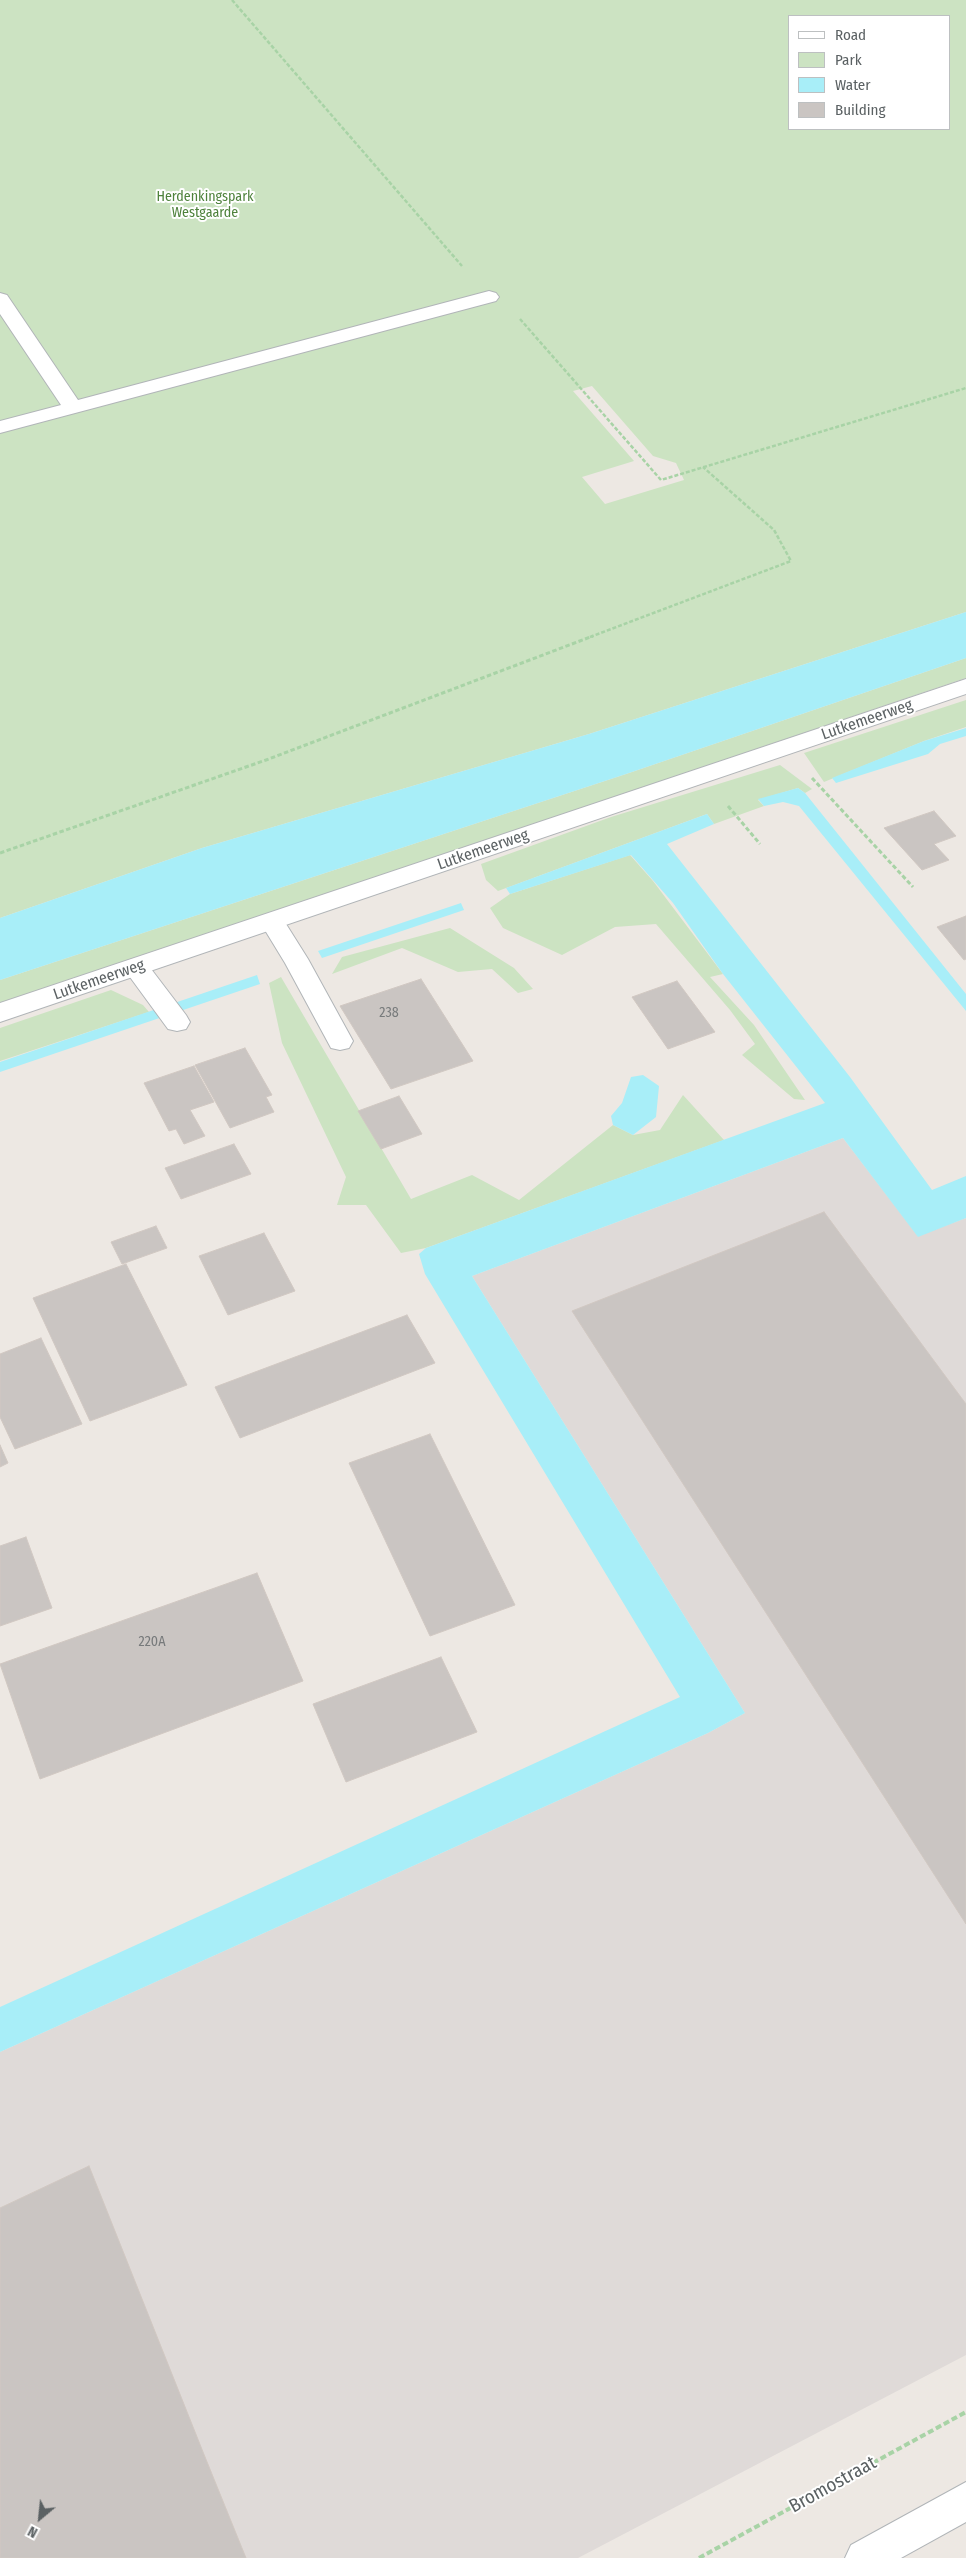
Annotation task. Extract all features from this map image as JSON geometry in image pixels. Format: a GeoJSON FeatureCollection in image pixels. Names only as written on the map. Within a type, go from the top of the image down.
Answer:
{"type":"FeatureCollection","features":[{"type":"Feature","properties":{"kind":"street"},"geometry":{"type":"LineString","coordinates":[[0,427],[489,298]]}},
{"type":"Feature","properties":{"kind":"street"},"geometry":{"type":"LineString","coordinates":[[0,299],[73,408]]}},
{"type":"Feature","properties":{"kind":"street","name":"Lutkemeerweg"},"geometry":{"type":"LineString","coordinates":[[0,1013],[966,686]]}},
{"type":"Feature","properties":{"kind":"street"},"geometry":{"type":"LineString","coordinates":[[272,922],[296,959],[340,1041]]}},
{"type":"Feature","properties":{"kind":"street"},"geometry":{"type":"LineString","coordinates":[[136,967],[177,1022]]}},
{"type":"Feature","properties":{"kind":"street"},"geometry":{"type":"LineString","coordinates":[[864,2558],[966,2501]]}},
{"type":"Feature","properties":{"kind":"path"},"geometry":{"type":"LineString","coordinates":[[232,0],[489,298],[518,316],[661,480],[966,388]]}},
{"type":"Feature","properties":{"kind":"path"},"geometry":{"type":"LineString","coordinates":[[0,853],[266,760],[725,584],[791,561],[774,530],[703,467]]}},
{"type":"Feature","properties":{"kind":"path"},"geometry":{"type":"LineString","coordinates":[[702,776],[760,844]]}},
{"type":"Feature","properties":{"kind":"path"},"geometry":{"type":"LineString","coordinates":[[815,781],[913,886]]}},
{"type":"Feature","properties":{"kind":"path","name":"Bromostraat"},"geometry":{"type":"LineString","coordinates":[[699,2558],[966,2412]]}},
{"type":"Feature","properties":{"kind":"shaded area"},"geometry":{"type":"Polygon","coordinates":[[[843,1138],[918,1236],[966,1218],[966,2355],[578,2558],[0,2558],[0,2052],[708,1733],[745,1713],[472,1276],[843,1138]]]}},
{"type":"Feature","properties":{"kind":"green space","name":"Herdenkingspark Westgaarde"},"geometry":{"type":"Polygon","coordinates":[[[0,0],[966,0],[966,612],[589,734],[202,848],[0,918],[0,0]],[[592,386],[573,391],[634,461],[582,477],[605,504],[684,480],[676,463],[653,456],[592,386]]]}},
{"type":"Feature","properties":{"kind":"green space"},"geometry":{"type":"Polygon","coordinates":[[[966,658],[966,678],[0,1005],[0,980],[626,774],[966,658]]]}},
{"type":"Feature","properties":{"kind":"green space"},"geometry":{"type":"Polygon","coordinates":[[[966,700],[966,727],[924,741],[824,782],[804,753],[966,700]]]}},
{"type":"Feature","properties":{"kind":"green space"},"geometry":{"type":"Polygon","coordinates":[[[780,765],[812,789],[805,793],[798,788],[758,800],[764,806],[714,824],[707,814],[498,891],[486,880],[481,864],[611,817],[780,765]]]}},
{"type":"Feature","properties":{"kind":"green space"},"geometry":{"type":"Polygon","coordinates":[[[630,855],[653,881],[723,974],[710,977],[754,1025],[805,1100],[794,1099],[742,1055],[755,1044],[730,1010],[656,924],[615,927],[562,955],[503,928],[490,908],[510,894],[630,855]]]}},
{"type":"Feature","properties":{"kind":"green space"},"geometry":{"type":"Polygon","coordinates":[[[450,928],[514,968],[533,989],[518,993],[492,969],[458,972],[402,948],[332,974],[342,957],[450,928]]]}},
{"type":"Feature","properties":{"kind":"green space"},"geometry":{"type":"Polygon","coordinates":[[[281,977],[411,1199],[472,1175],[519,1200],[613,1125],[633,1135],[660,1130],[683,1095],[724,1140],[426,1248],[401,1253],[366,1205],[337,1205],[346,1177],[282,1043],[269,983],[281,977]]]}},
{"type":"Feature","properties":{"kind":"green space"},"geometry":{"type":"Polygon","coordinates":[[[111,990],[143,1005],[149,1012],[0,1061],[0,1028],[111,990]]]}},
{"type":"Feature","properties":{"kind":"water"},"geometry":{"type":"Polygon","coordinates":[[[966,612],[966,658],[626,774],[0,980],[0,918],[202,848],[589,734],[966,612]]]}},
{"type":"Feature","properties":{"kind":"water"},"geometry":{"type":"Polygon","coordinates":[[[966,728],[966,736],[940,744],[928,754],[836,783],[832,778],[924,741],[966,728]]]}},
{"type":"Feature","properties":{"kind":"water"},"geometry":{"type":"Polygon","coordinates":[[[798,788],[805,793],[966,994],[966,1011],[799,806],[783,802],[764,806],[758,799],[798,788]]]}},
{"type":"Feature","properties":{"kind":"water"},"geometry":{"type":"Polygon","coordinates":[[[707,814],[714,824],[667,844],[850,1077],[932,1190],[966,1176],[966,1218],[918,1237],[843,1138],[472,1276],[745,1713],[708,1733],[0,2052],[0,2007],[680,1697],[425,1274],[419,1254],[426,1248],[825,1103],[723,974],[673,903],[631,855],[510,894],[506,888],[707,814]]]}},
{"type":"Feature","properties":{"kind":"water"},"geometry":{"type":"Polygon","coordinates":[[[461,903],[464,910],[322,958],[318,951],[461,903]]]}},
{"type":"Feature","properties":{"kind":"water"},"geometry":{"type":"Polygon","coordinates":[[[257,975],[260,984],[0,1072],[0,1062],[257,975]]]}},
{"type":"Feature","properties":{"kind":"water"},"geometry":{"type":"Polygon","coordinates":[[[643,1075],[659,1086],[656,1117],[633,1135],[613,1125],[611,1116],[622,1103],[631,1077],[643,1075]]]}},
{"type":"Feature","properties":{"kind":"building"},"geometry":{"type":"Polygon","coordinates":[[[934,811],[956,836],[934,844],[949,860],[922,870],[884,828],[934,811]]]}},
{"type":"Feature","properties":{"kind":"building"},"geometry":{"type":"Polygon","coordinates":[[[966,916],[966,959],[964,960],[937,927],[966,916]]]}},
{"type":"Feature","properties":{"kind":"building"},"geometry":{"type":"Polygon","coordinates":[[[421,979],[473,1061],[391,1089],[340,1006],[421,979]]]}},
{"type":"Feature","properties":{"kind":"building"},"geometry":{"type":"Polygon","coordinates":[[[677,981],[715,1032],[668,1049],[632,997],[677,981]]]}},
{"type":"Feature","properties":{"kind":"building"},"geometry":{"type":"Polygon","coordinates":[[[245,1048],[272,1095],[266,1097],[274,1112],[230,1128],[195,1065],[245,1048]]]}},
{"type":"Feature","properties":{"kind":"building"},"geometry":{"type":"Polygon","coordinates":[[[194,1066],[214,1102],[190,1110],[205,1136],[184,1144],[176,1129],[169,1131],[144,1083],[194,1066]]]}},
{"type":"Feature","properties":{"kind":"building"},"geometry":{"type":"Polygon","coordinates":[[[399,1096],[422,1134],[381,1149],[358,1111],[399,1096]]]}},
{"type":"Feature","properties":{"kind":"building"},"geometry":{"type":"Polygon","coordinates":[[[234,1144],[251,1174],[181,1199],[165,1168],[234,1144]]]}},
{"type":"Feature","properties":{"kind":"building"},"geometry":{"type":"Polygon","coordinates":[[[824,1212],[966,1404],[966,1924],[572,1311],[824,1212]]]}},
{"type":"Feature","properties":{"kind":"building"},"geometry":{"type":"Polygon","coordinates":[[[156,1226],[167,1248],[122,1264],[111,1242],[156,1226]]]}},
{"type":"Feature","properties":{"kind":"building"},"geometry":{"type":"Polygon","coordinates":[[[264,1233],[295,1291],[228,1315],[199,1256],[264,1233]]]}},
{"type":"Feature","properties":{"kind":"building"},"geometry":{"type":"Polygon","coordinates":[[[126,1264],[187,1385],[90,1421],[33,1298],[126,1264]]]}},
{"type":"Feature","properties":{"kind":"building"},"geometry":{"type":"Polygon","coordinates":[[[407,1315],[435,1363],[240,1438],[215,1387],[407,1315]]]}},
{"type":"Feature","properties":{"kind":"building"},"geometry":{"type":"Polygon","coordinates":[[[41,1338],[82,1424],[15,1449],[0,1417],[0,1354],[41,1338]]]}},
{"type":"Feature","properties":{"kind":"building"},"geometry":{"type":"Polygon","coordinates":[[[430,1434],[515,1605],[430,1636],[349,1463],[430,1434]]]}},
{"type":"Feature","properties":{"kind":"building"},"geometry":{"type":"Polygon","coordinates":[[[0,1445],[8,1463],[0,1467],[0,1445]]]}},
{"type":"Feature","properties":{"kind":"building"},"geometry":{"type":"Polygon","coordinates":[[[26,1537],[52,1608],[0,1626],[0,1546],[26,1537]]]}},
{"type":"Feature","properties":{"kind":"building"},"geometry":{"type":"Polygon","coordinates":[[[257,1573],[303,1681],[40,1779],[0,1664],[257,1573]]]}},
{"type":"Feature","properties":{"kind":"building"},"geometry":{"type":"Polygon","coordinates":[[[441,1657],[477,1732],[346,1782],[313,1704],[441,1657]]]}},
{"type":"Feature","properties":{"kind":"building"},"geometry":{"type":"Polygon","coordinates":[[[89,2166],[246,2558],[0,2558],[0,2208],[89,2166]]]}}]}
